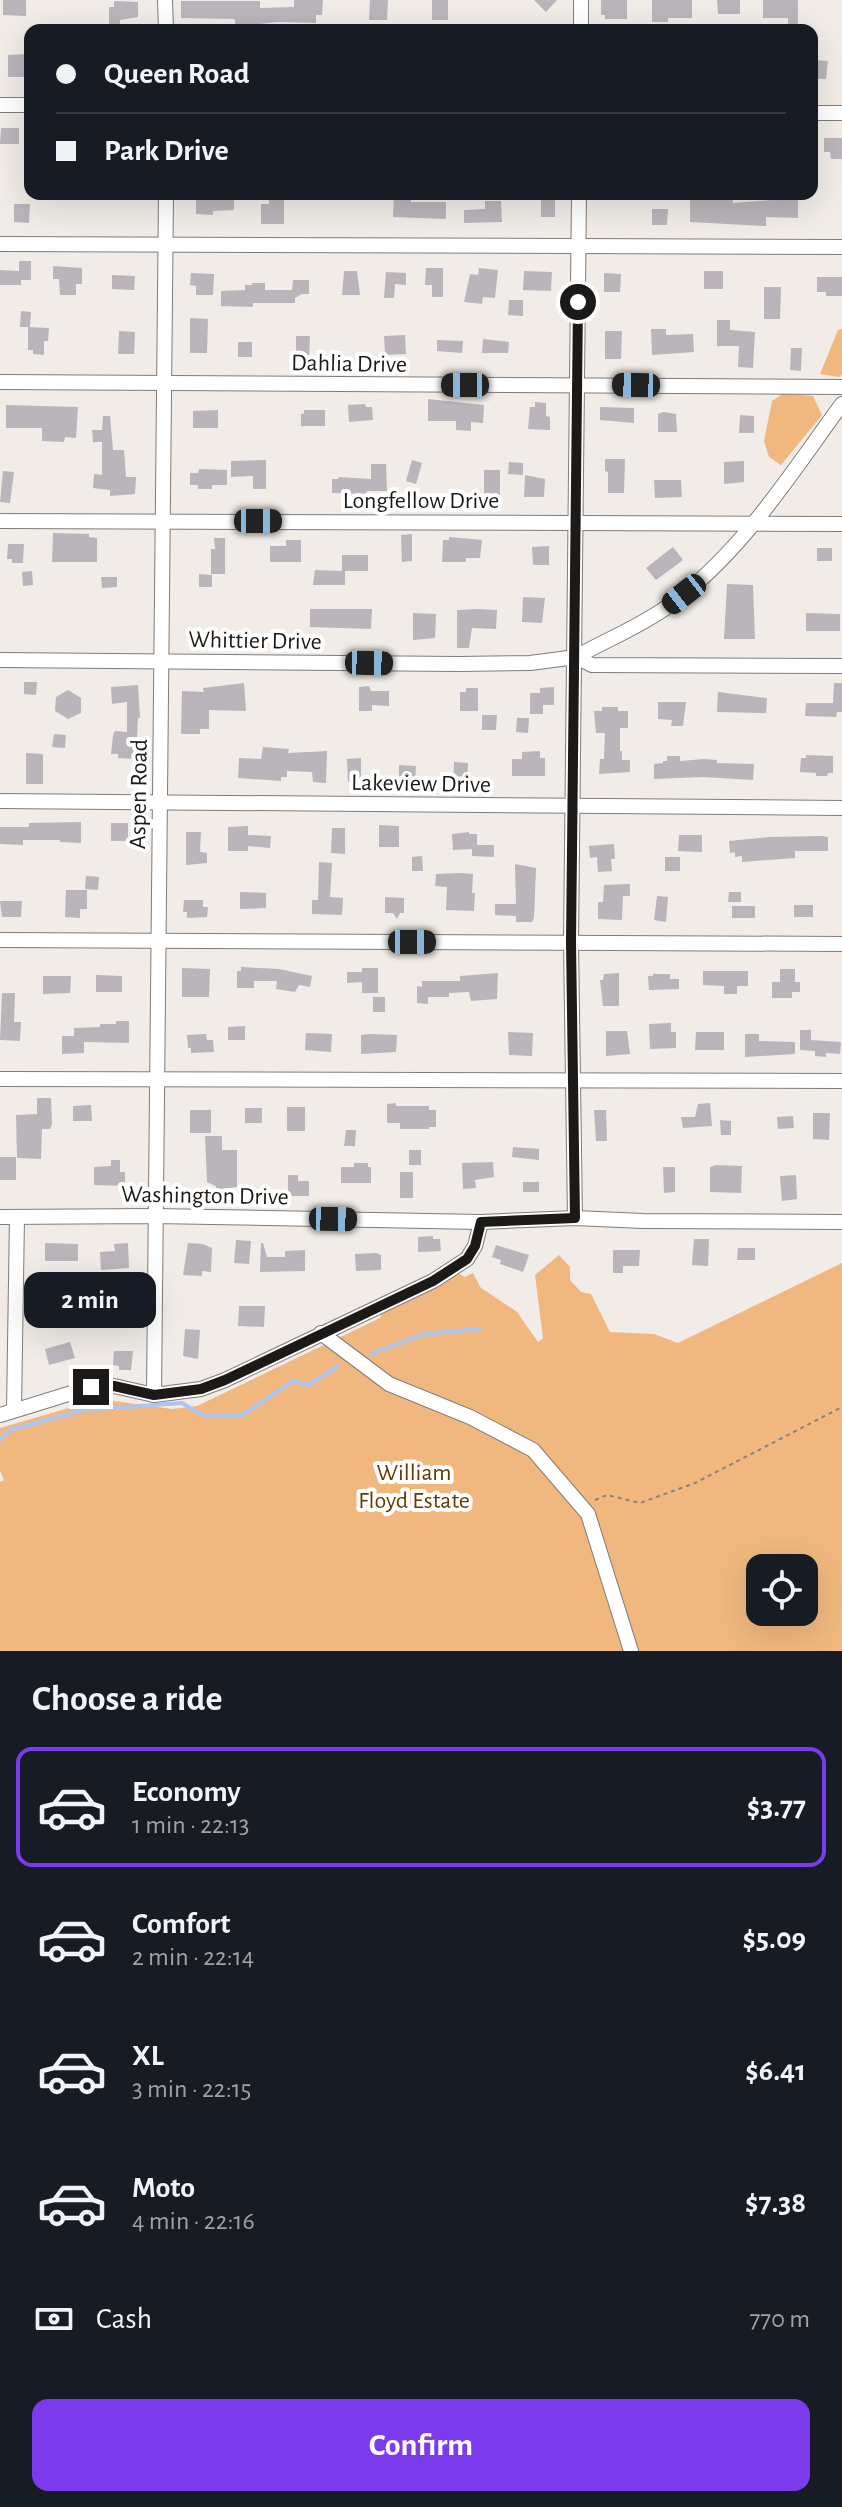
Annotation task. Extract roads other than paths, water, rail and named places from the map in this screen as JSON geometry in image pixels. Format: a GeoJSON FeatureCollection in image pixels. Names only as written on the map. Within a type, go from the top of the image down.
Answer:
{"type":"FeatureCollection","features":[{"type":"Feature","properties":{"kind":"street"},"geometry":{"type":"LineString","coordinates":[[165,0],[166,24]]}},
{"type":"Feature","properties":{"kind":"street"},"geometry":{"type":"LineString","coordinates":[[581,0],[581,24]]}},
{"type":"Feature","properties":{"kind":"street"},"geometry":{"type":"LineString","coordinates":[[0,105],[24,105]]}},
{"type":"Feature","properties":{"kind":"street"},"geometry":{"type":"LineString","coordinates":[[818,113],[842,113]]}},
{"type":"Feature","properties":{"kind":"street","name":"Aspen Road"},"geometry":{"type":"LineString","coordinates":[[154,1395],[166,200]]}},
{"type":"Feature","properties":{"kind":"street"},"geometry":{"type":"LineString","coordinates":[[575,1218],[571,942],[579,200]]}},
{"type":"Feature","properties":{"kind":"street"},"geometry":{"type":"LineString","coordinates":[[0,244],[842,247]]}},
{"type":"Feature","properties":{"kind":"street","name":"Dahlia Drive"},"geometry":{"type":"LineString","coordinates":[[0,382],[842,387]]}},
{"type":"Feature","properties":{"kind":"street"},"geometry":{"type":"LineString","coordinates":[[576,657],[664,609],[731,552],[842,404]]}},
{"type":"Feature","properties":{"kind":"street","name":"Longfellow Drive"},"geometry":{"type":"LineString","coordinates":[[0,521],[842,524]]}},
{"type":"Feature","properties":{"kind":"street","name":"Whittier Drive"},"geometry":{"type":"LineString","coordinates":[[0,660],[458,664],[530,663],[576,657],[592,665],[842,666]]}},
{"type":"Feature","properties":{"kind":"street","name":"Lakeview Drive"},"geometry":{"type":"LineString","coordinates":[[0,801],[842,808]]}},
{"type":"Feature","properties":{"kind":"street"},"geometry":{"type":"LineString","coordinates":[[0,940],[842,944]]}},
{"type":"Feature","properties":{"kind":"street"},"geometry":{"type":"LineString","coordinates":[[0,1079],[842,1081]]}},
{"type":"Feature","properties":{"kind":"street","name":"Washington Drive"},"geometry":{"type":"LineString","coordinates":[[0,1217],[155,1216],[481,1222],[575,1218],[842,1222]]}},
{"type":"Feature","properties":{"kind":"street"},"geometry":{"type":"LineString","coordinates":[[17,1217],[7,1412],[91,1387],[114,1386],[154,1395],[201,1389],[225,1380],[433,1281],[467,1259],[475,1246],[481,1222]]}},
{"type":"Feature","properties":{"kind":"street"},"geometry":{"type":"LineString","coordinates":[[321,1333],[389,1384],[470,1417],[533,1450],[588,1514],[631,1651]]}},
{"type":"Feature","properties":{"kind":"waterway"},"geometry":{"type":"LineString","coordinates":[[371,1354],[424,1334],[480,1329]]}},
{"type":"Feature","properties":{"kind":"waterway"},"geometry":{"type":"LineString","coordinates":[[0,1439],[10,1430],[85,1410],[182,1403],[202,1415],[241,1416],[293,1381],[309,1385],[338,1366]]}},
{"type":"Feature","properties":{"kind":"park label","name":"William Floyd Estate"},"geometry":{"type":"Point","coordinates":[414,1486]}}]}
